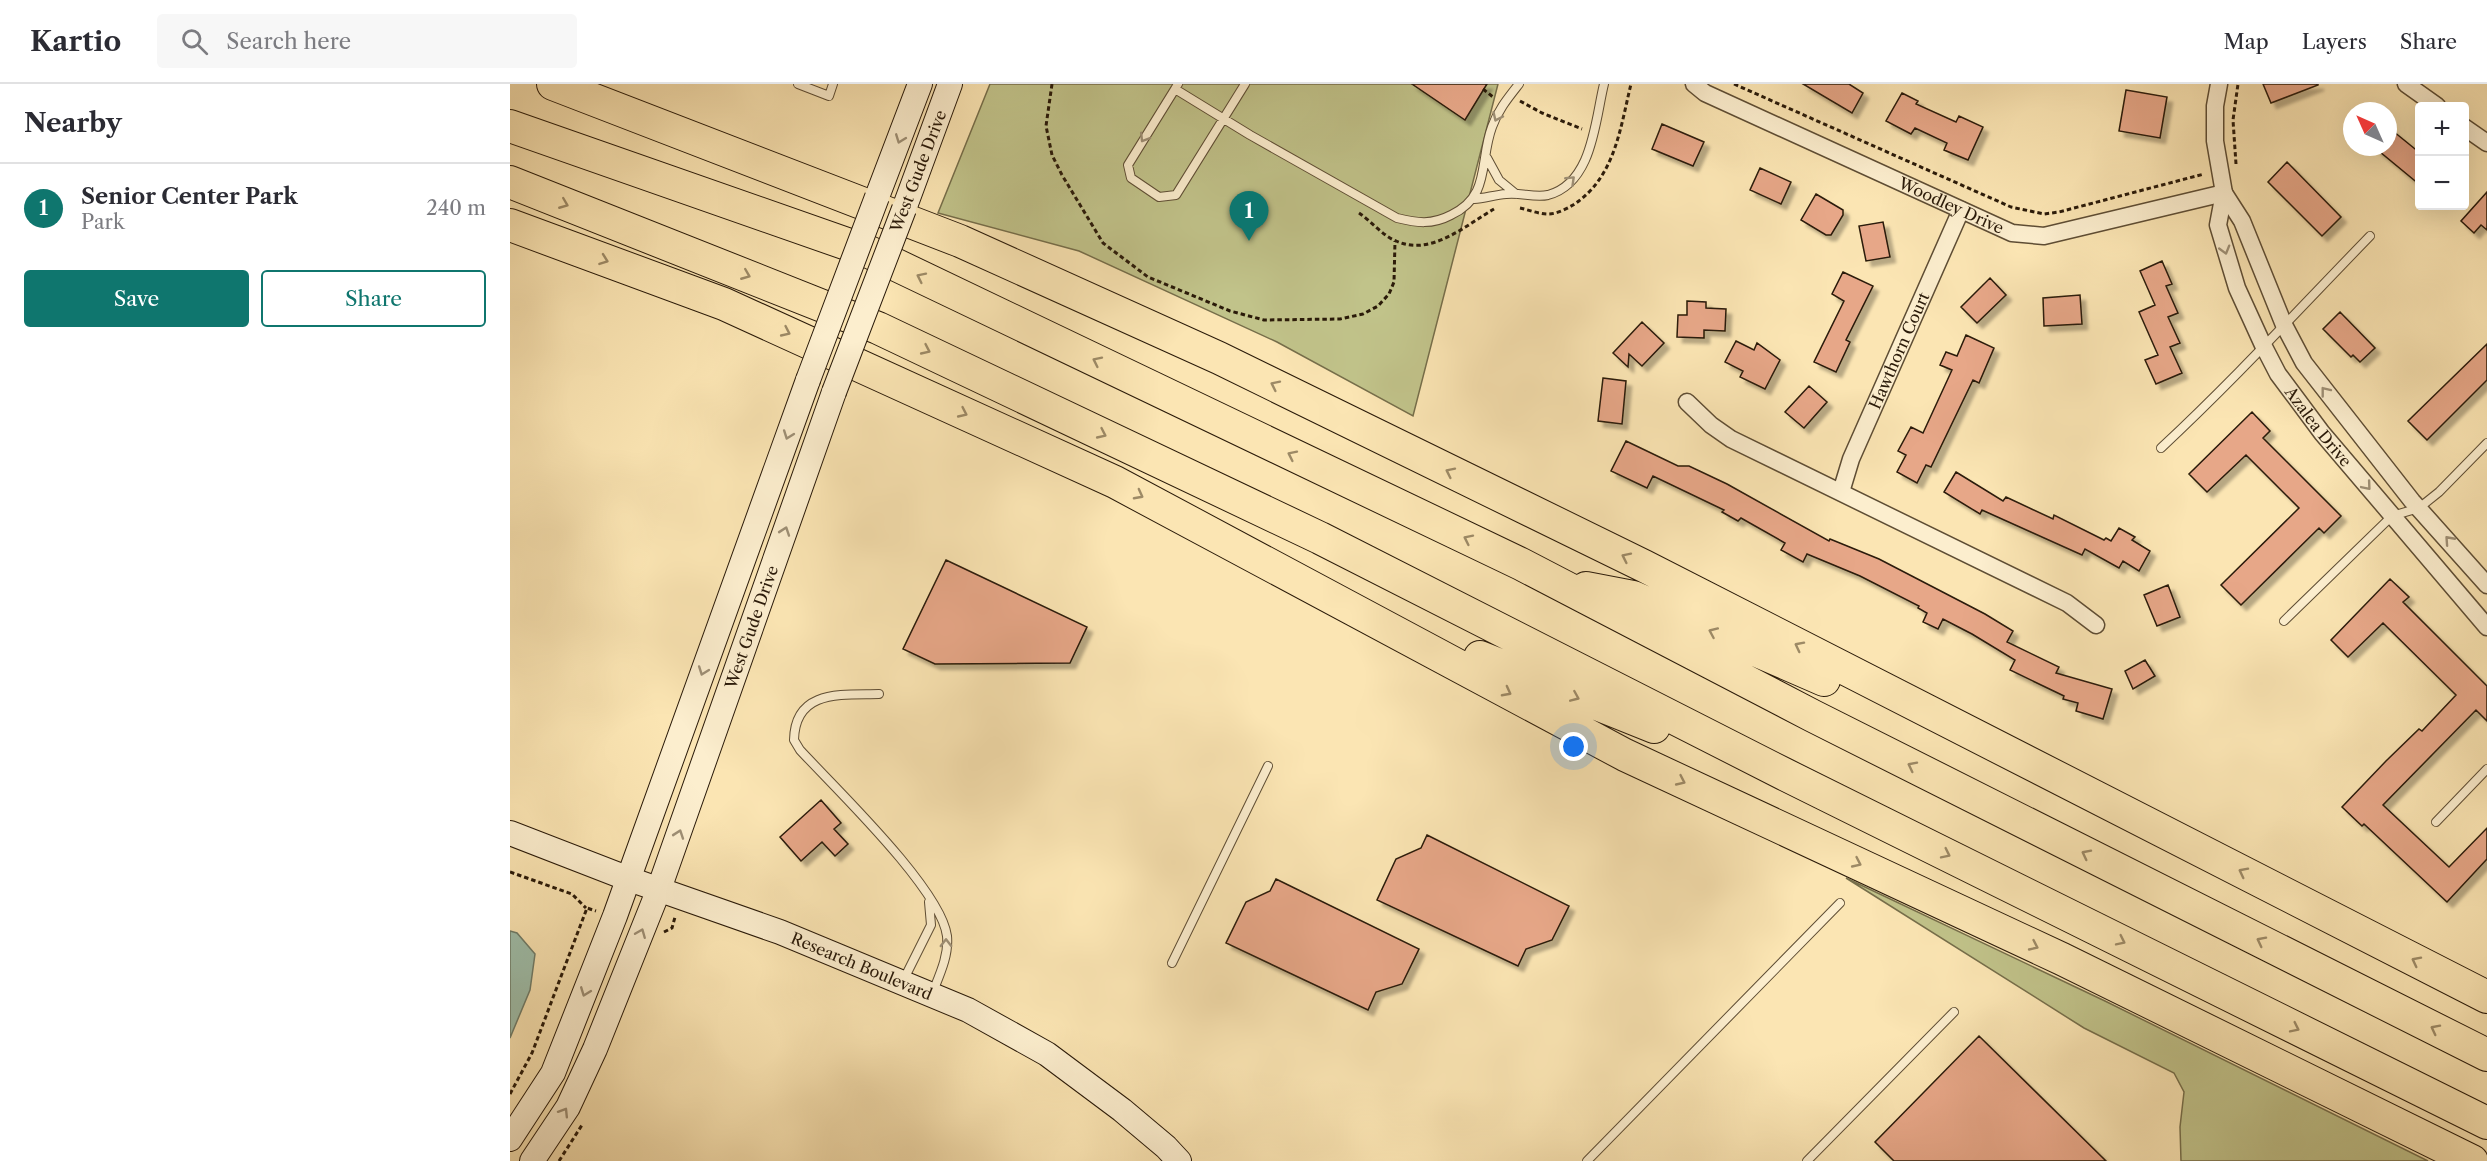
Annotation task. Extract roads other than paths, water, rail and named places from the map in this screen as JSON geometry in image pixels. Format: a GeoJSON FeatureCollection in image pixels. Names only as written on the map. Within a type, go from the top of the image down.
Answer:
{"type":"FeatureCollection","features":[{"type":"Feature","properties":{"kind":"highway"},"geometry":{"type":"LineString","coordinates":[[553,84],[960,241],[1219,358],[1644,566],[2487,997]]}},
{"type":"Feature","properties":{"kind":"highway"},"geometry":{"type":"LineString","coordinates":[[510,126],[867,251],[1556,583],[1813,716],[2487,1055]]}},
{"type":"Feature","properties":{"kind":"highway"},"geometry":{"type":"LineString","coordinates":[[510,183],[878,328],[1320,538],[1784,774],[2487,1123]]}},
{"type":"Feature","properties":{"kind":"highway"},"geometry":{"type":"LineString","coordinates":[[510,225],[724,304],[1115,482],[1625,755],[2062,959],[2472,1161]]}},
{"type":"Feature","properties":{"kind":"highway"},"geometry":{"type":"LineString","coordinates":[[1556,583],[1633,597],[2113,806]]}},
{"type":"Feature","properties":{"kind":"highway"},"geometry":{"type":"LineString","coordinates":[[1307,585],[1590,703],[1784,774]]}},
{"type":"Feature","properties":{"kind":"main road","name":"West Gude Drive"},"geometry":{"type":"LineString","coordinates":[[510,1139],[553,1073],[629,879],[808,380],[920,84]]}},
{"type":"Feature","properties":{"kind":"main road","name":"West Gude Drive"},"geometry":{"type":"LineString","coordinates":[[532,1161],[568,1107],[591,1059],[659,889],[834,392],[950,84]]}},
{"type":"Feature","properties":{"kind":"main road","name":"Research Boulevard"},"geometry":{"type":"LineString","coordinates":[[510,833],[629,879],[780,932],[903,981],[968,1010],[1047,1054],[1122,1110],[1179,1161]]}},
{"type":"Feature","properties":{"kind":"street","name":"Woodley Drive"},"geometry":{"type":"LineString","coordinates":[[1694,84],[1705,93],[2012,233],[2043,236],[2224,193]]}},
{"type":"Feature","properties":{"kind":"street","name":"Azalea Drive"},"geometry":{"type":"LineString","coordinates":[[2218,84],[2215,106],[2215,141],[2224,193],[2218,225],[2236,288],[2263,345],[2278,374],[2301,406],[2487,627]]}},
{"type":"Feature","properties":{"kind":"street"},"geometry":{"type":"LineString","coordinates":[[2406,84],[2431,102]]}},
{"type":"Feature","properties":{"kind":"street"},"geometry":{"type":"LineString","coordinates":[[2469,130],[2487,143]]}},
{"type":"Feature","properties":{"kind":"street","name":"Azalea Drive"},"geometry":{"type":"LineString","coordinates":[[2224,193],[2242,221],[2284,325],[2304,363],[2419,508],[2487,585]]}},
{"type":"Feature","properties":{"kind":"street","name":"Hawthorn Court"},"geometry":{"type":"LineString","coordinates":[[1841,492],[1851,459],[1961,210]]}},
{"type":"Feature","properties":{"kind":"street"},"geometry":{"type":"LineString","coordinates":[[1687,402],[1711,425],[1731,439],[2067,603],[2096,625]]}},
{"type":"Feature","properties":{"kind":"lane"},"geometry":{"type":"LineString","coordinates":[[798,84],[829,96],[833,84]]}},
{"type":"Feature","properties":{"kind":"lane"},"geometry":{"type":"LineString","coordinates":[[1245,84],[1224,118],[1176,195],[1159,197],[1131,178],[1128,165],[1177,86],[1224,118],[1397,218],[1417,223],[1438,222],[1463,210],[1474,200],[1508,193],[1548,195],[1563,187],[1578,173],[1590,149],[1604,84]]}},
{"type":"Feature","properties":{"kind":"lane"},"geometry":{"type":"LineString","coordinates":[[1474,200],[1491,129],[1500,109],[1519,84]]}},
{"type":"Feature","properties":{"kind":"lane"},"geometry":{"type":"LineString","coordinates":[[1486,155],[1489,166],[1499,180],[1517,195]]}},
{"type":"Feature","properties":{"kind":"lane"},"geometry":{"type":"LineString","coordinates":[[2161,448],[2233,381],[2263,345],[2370,236]]}},
{"type":"Feature","properties":{"kind":"lane"},"geometry":{"type":"LineString","coordinates":[[2284,621],[2392,516],[2419,508],[2439,492],[2487,443]]}},
{"type":"Feature","properties":{"kind":"lane"},"geometry":{"type":"LineString","coordinates":[[879,694],[827,695],[818,699],[800,716],[794,730],[794,740],[800,750],[913,873],[945,925],[947,939],[945,957],[932,994]]}},
{"type":"Feature","properties":{"kind":"lane"},"geometry":{"type":"LineString","coordinates":[[1172,963],[1268,766]]}},
{"type":"Feature","properties":{"kind":"lane"},"geometry":{"type":"LineString","coordinates":[[2436,822],[2487,770]]}},
{"type":"Feature","properties":{"kind":"lane"},"geometry":{"type":"LineString","coordinates":[[903,981],[931,925],[927,893]]}},
{"type":"Feature","properties":{"kind":"lane"},"geometry":{"type":"LineString","coordinates":[[1587,1161],[1840,903]]}},
{"type":"Feature","properties":{"kind":"lane"},"geometry":{"type":"LineString","coordinates":[[1807,1161],[1954,1012]]}},
{"type":"Feature","properties":{"kind":"place","name":"Senior Center Park"},"geometry":{"type":"Point","coordinates":[1249,241]}}]}
